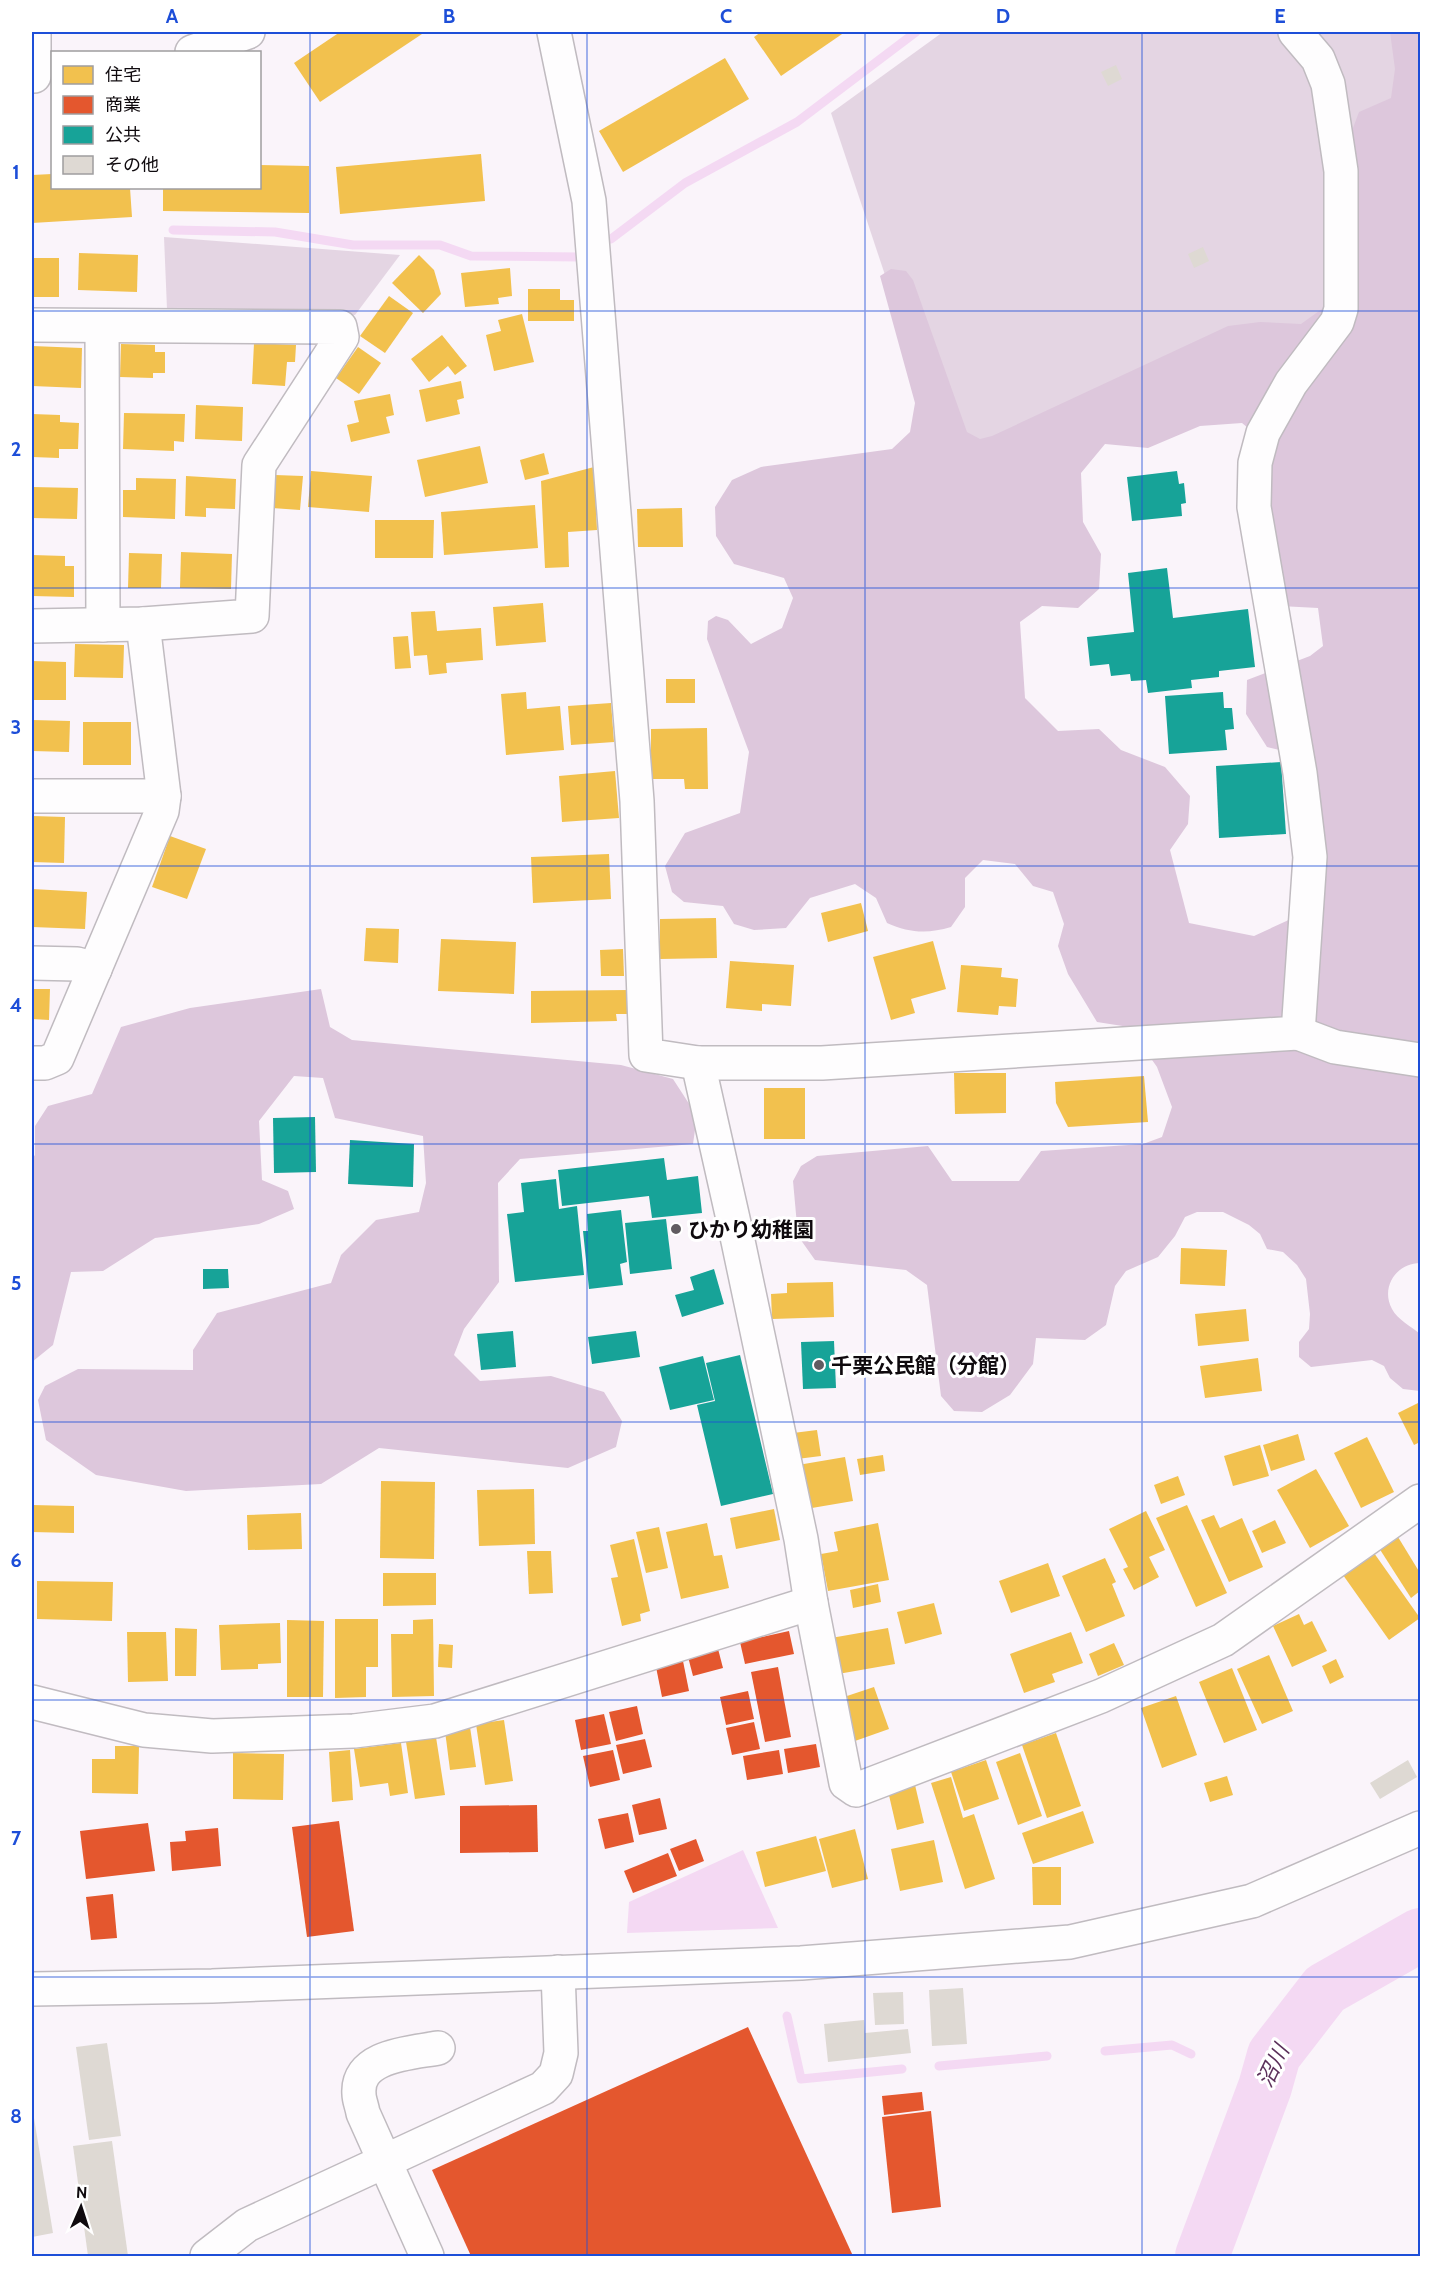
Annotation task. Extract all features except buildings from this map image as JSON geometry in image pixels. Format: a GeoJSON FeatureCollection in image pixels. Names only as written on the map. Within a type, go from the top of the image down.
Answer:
{"type":"FeatureCollection","features":[{"type":"Feature","properties":{"kind":"street"},"geometry":{"type":"LineString","coordinates":[[34,32],[39,75]]}},
{"type":"Feature","properties":{"kind":"street"},"geometry":{"type":"LineString","coordinates":[[195,51],[249,32]]}},
{"type":"Feature","properties":{"kind":"street"},"geometry":{"type":"LineString","coordinates":[[554,32],[590,212],[637,801],[646,1055],[698,1063],[822,1063],[1298,1033],[1335,1047],[1420,1060]]}},
{"type":"Feature","properties":{"kind":"street"},"geometry":{"type":"LineString","coordinates":[[1295,32],[1318,59],[1328,84],[1341,171],[1341,309],[1337,322],[1291,383],[1263,433],[1255,462],[1254,507],[1300,773],[1310,857],[1298,1033]]}},
{"type":"Feature","properties":{"kind":"street"},"geometry":{"type":"LineString","coordinates":[[32,325],[340,327],[342,337],[259,465],[252,616],[143,624],[32,626]]}},
{"type":"Feature","properties":{"kind":"street"},"geometry":{"type":"LineString","coordinates":[[102,326],[103,625]]}},
{"type":"Feature","properties":{"kind":"street"},"geometry":{"type":"LineString","coordinates":[[32,1064],[45,1064],[57,1058],[162,811],[164,796],[143,624]]}},
{"type":"Feature","properties":{"kind":"street"},"geometry":{"type":"LineString","coordinates":[[32,796],[164,796]]}},
{"type":"Feature","properties":{"kind":"street"},"geometry":{"type":"LineString","coordinates":[[32,963],[77,964],[95,969]]}},
{"type":"Feature","properties":{"kind":"street"},"geometry":{"type":"LineString","coordinates":[[698,1063],[741,1252],[796,1516],[846,1783],[856,1790],[1101,1696],[1223,1640],[1420,1501]]}},
{"type":"Feature","properties":{"kind":"street"},"geometry":{"type":"LineString","coordinates":[[32,1702],[155,1731],[212,1736],[354,1731],[435,1720],[811,1603]]}},
{"type":"Feature","properties":{"kind":"street"},"geometry":{"type":"LineString","coordinates":[[32,1989],[212,1986],[801,1962],[1070,1942],[1252,1901],[1420,1828]]}},
{"type":"Feature","properties":{"kind":"street"},"geometry":{"type":"LineString","coordinates":[[207,2256],[247,2225],[543,2088],[556,2074],[561,2053],[558,1972]]}},
{"type":"Feature","properties":{"kind":"street"},"geometry":{"type":"LineString","coordinates":[[427,2256],[363,2113],[358,2092],[364,2073],[382,2058],[438,2048]]}},
{"type":"Feature","properties":{"kind":"shaded area"},"geometry":{"type":"Polygon","coordinates":[[[943,32],[1410,32],[1357,324],[950,470],[831,113],[943,32]]]}},
{"type":"Feature","properties":{"kind":"shaded area"},"geometry":{"type":"Polygon","coordinates":[[[1390,32],[1420,32],[1420,1263],[1404,1267],[1398,1272],[1393,1278],[1388,1293],[1394,1313],[1420,1334],[1420,1391],[1403,1389],[1390,1378],[1384,1366],[1372,1360],[1311,1367],[1299,1357],[1299,1342],[1309,1329],[1310,1314],[1306,1279],[1297,1265],[1283,1252],[1267,1249],[1260,1234],[1249,1225],[1223,1212],[1197,1212],[1185,1217],[1175,1236],[1158,1257],[1126,1271],[1115,1286],[1106,1325],[1085,1340],[1036,1338],[1033,1364],[1010,1395],[982,1412],[954,1411],[941,1396],[927,1285],[906,1270],[815,1260],[798,1236],[793,1181],[801,1166],[817,1156],[928,1146],[952,1181],[1019,1181],[1041,1151],[1143,1144],[1162,1137],[1172,1107],[1157,1067],[1129,1027],[1097,1022],[1068,974],[1058,946],[1064,924],[1053,892],[1033,886],[1015,864],[983,860],[965,878],[965,907],[951,927],[934,931],[911,931],[887,923],[876,898],[855,884],[810,898],[786,928],[754,930],[734,924],[723,906],[684,902],[672,892],[665,866],[685,833],[740,813],[749,752],[707,639],[708,621],[716,616],[728,620],[751,644],[782,628],[793,598],[784,578],[734,564],[716,536],[715,507],[732,480],[761,467],[892,449],[910,432],[915,403],[880,276],[891,269],[906,271],[913,280],[967,432],[980,439],[992,436],[1228,326],[1260,322],[1301,324],[1333,301],[1350,136],[1359,112],[1391,98],[1395,69],[1390,32]],[[1242,423],[1200,426],[1148,448],[1105,444],[1081,473],[1083,522],[1101,554],[1099,589],[1078,608],[1042,606],[1020,622],[1025,698],[1058,731],[1099,729],[1121,750],[1165,767],[1190,796],[1188,824],[1170,850],[1189,923],[1254,936],[1293,918],[1309,757],[1267,747],[1246,714],[1247,680],[1310,656],[1323,646],[1318,608],[1280,606],[1264,498],[1271,447],[1242,423]]]}},
{"type":"Feature","properties":{"kind":"shaded area"},"geometry":{"type":"Polygon","coordinates":[[[164,237],[400,255],[355,315],[167,309],[164,237]]]}},
{"type":"Feature","properties":{"kind":"shaded area"},"geometry":{"type":"Polygon","coordinates":[[[321,989],[330,1027],[352,1040],[621,1065],[673,1079],[697,1116],[693,1144],[520,1159],[498,1183],[499,1282],[464,1329],[454,1355],[480,1381],[551,1376],[604,1392],[622,1421],[616,1447],[568,1468],[379,1448],[321,1484],[186,1491],[96,1475],[46,1440],[38,1400],[45,1386],[78,1369],[193,1370],[193,1350],[217,1313],[331,1283],[341,1255],[376,1220],[419,1212],[426,1183],[423,1136],[335,1118],[323,1078],[294,1076],[259,1121],[262,1180],[288,1191],[294,1209],[259,1224],[155,1238],[103,1271],[71,1272],[53,1345],[32,1362],[32,1159],[35,1155],[35,1126],[48,1106],[92,1094],[121,1027],[190,1008],[321,989]]]}},
{"type":"Feature","properties":{"kind":"shaded area"},"geometry":{"type":"Polygon","coordinates":[[[743,1850],[778,1928],[627,1933],[629,1902],[743,1850]]]}},
{"type":"Feature","properties":{"kind":"waterway"},"geometry":{"type":"LineString","coordinates":[[611,239],[685,183],[797,122],[916,32]]}},
{"type":"Feature","properties":{"kind":"waterway"},"geometry":{"type":"LineString","coordinates":[[173,230],[275,232],[353,245],[440,245],[471,256],[580,257]]}},
{"type":"Feature","properties":{"kind":"waterway","name":"沼川"},"geometry":{"type":"LineString","coordinates":[[1202,2256],[1265,2087],[1274,2055],[1325,1989],[1420,1935]]}},
{"type":"Feature","properties":{"kind":"waterway"},"geometry":{"type":"LineString","coordinates":[[787,2016],[801,2079],[902,2069]]}},
{"type":"Feature","properties":{"kind":"waterway"},"geometry":{"type":"LineString","coordinates":[[1105,2051],[1172,2045],[1191,2054]]}},
{"type":"Feature","properties":{"kind":"waterway"},"geometry":{"type":"LineString","coordinates":[[939,2066],[1047,2056]]}},
{"type":"Feature","properties":{"kind":"place","name":"ひかり幼稚園"},"geometry":{"type":"Point","coordinates":[676,1229]}},
{"type":"Feature","properties":{"kind":"place","name":"千栗公民館（分館）"},"geometry":{"type":"Point","coordinates":[819,1365]}}]}
